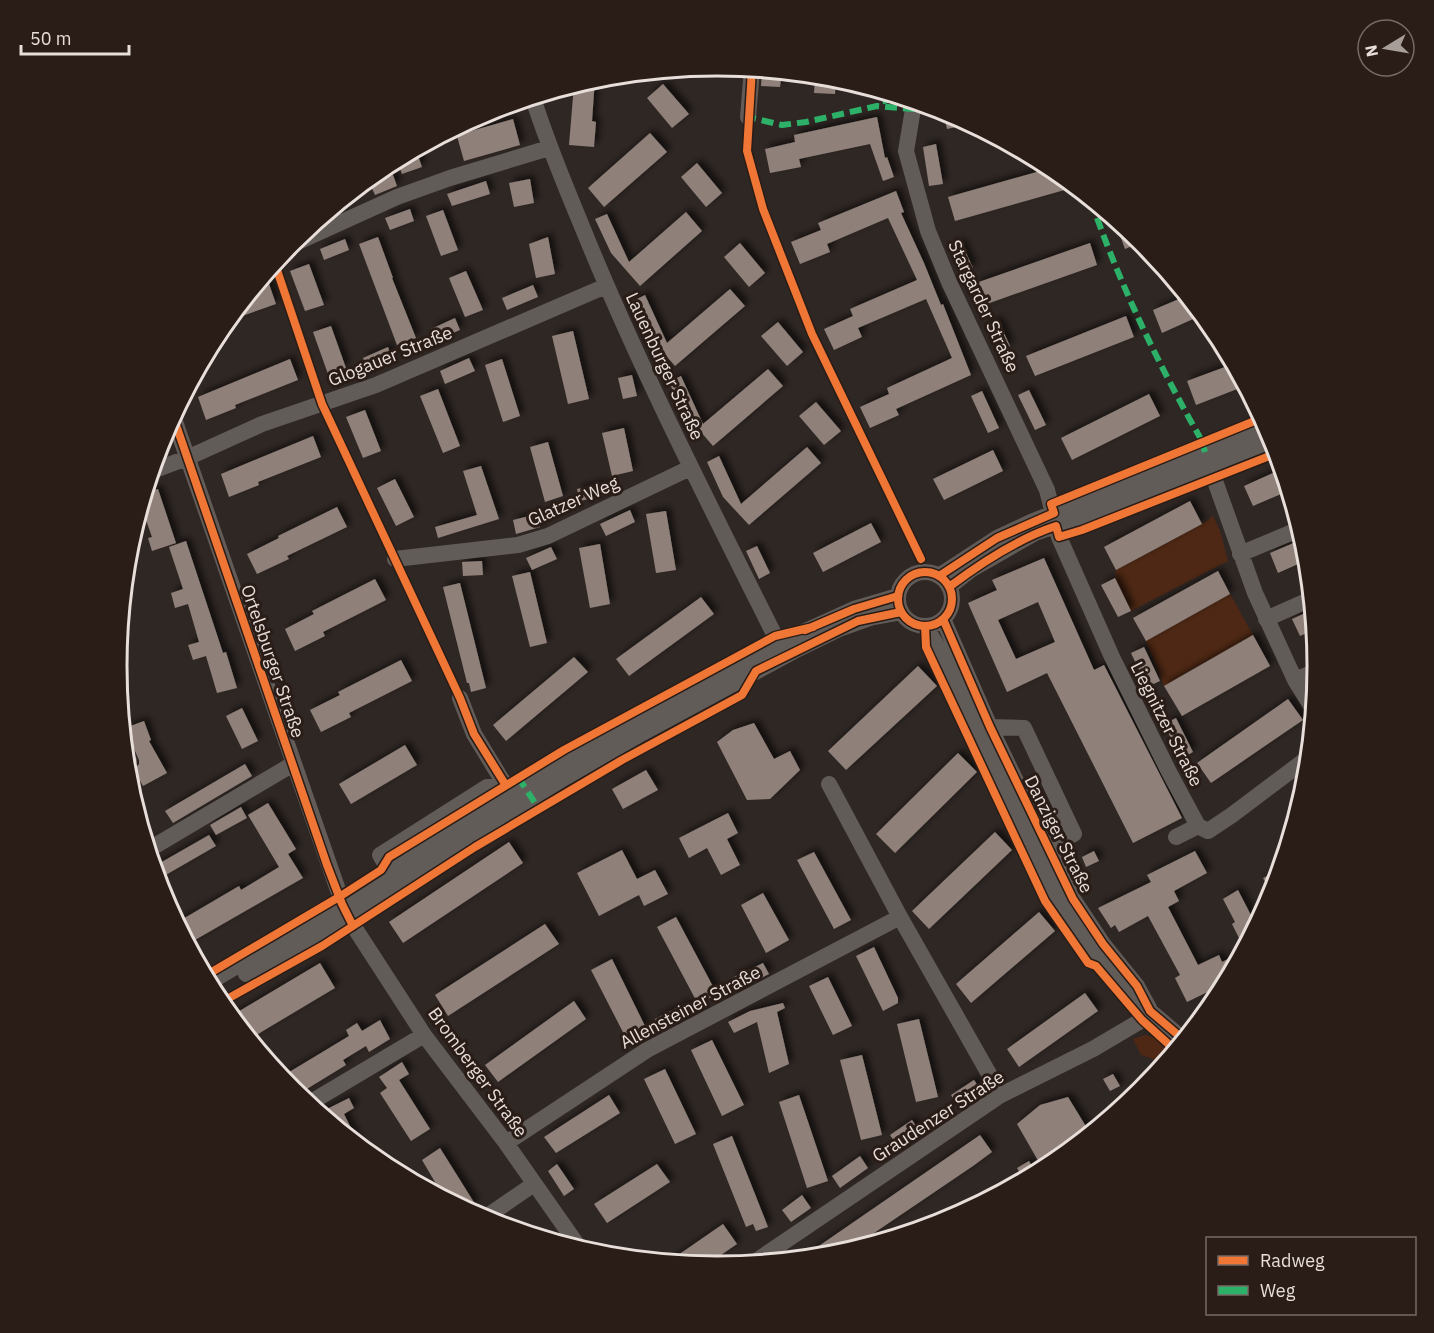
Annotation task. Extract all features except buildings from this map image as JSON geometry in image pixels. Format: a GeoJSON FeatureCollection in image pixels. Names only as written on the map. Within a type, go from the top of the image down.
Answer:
{"type":"FeatureCollection","features":[{"type":"Feature","properties":{"kind":"street"},"geometry":{"type":"LineString","coordinates":[[748,117],[751,78]]}},
{"type":"Feature","properties":{"kind":"street","name":"Lauenburger Straße"},"geometry":{"type":"LineString","coordinates":[[535,106],[549,148],[606,286],[690,468],[792,650]]}},
{"type":"Feature","properties":{"kind":"street","name":"Stargarder Straße"},"geometry":{"type":"LineString","coordinates":[[913,110],[906,152],[928,231],[949,282],[1047,490],[1055,520]]}},
{"type":"Feature","properties":{"kind":"street"},"geometry":{"type":"LineString","coordinates":[[317,233],[397,197],[450,178],[549,148]]}},
{"type":"Feature","properties":{"kind":"street","name":"Glogauer Straße"},"geometry":{"type":"LineString","coordinates":[[162,467],[262,424],[376,385],[606,286]]}},
{"type":"Feature","properties":{"kind":"street","name":"Ortelsburger Straße"},"geometry":{"type":"LineString","coordinates":[[177,429],[344,910]]}},
{"type":"Feature","properties":{"kind":"street"},"geometry":{"type":"LineString","coordinates":[[944,582],[972,569],[1055,520],[1207,458],[1258,433]]}},
{"type":"Feature","properties":{"kind":"street"},"geometry":{"type":"LineString","coordinates":[[1207,458],[1263,443]]}},
{"type":"Feature","properties":{"kind":"street"},"geometry":{"type":"LineString","coordinates":[[1207,458],[1240,554],[1266,619],[1295,680],[1306,698]]}},
{"type":"Feature","properties":{"kind":"street","name":"Glatzer Weg"},"geometry":{"type":"LineString","coordinates":[[395,559],[518,545],[548,536],[690,468]]}},
{"type":"Feature","properties":{"kind":"street","name":"Liegnitzer Straße"},"geometry":{"type":"LineString","coordinates":[[1055,520],[1059,537],[1112,657],[1198,826]]}},
{"type":"Feature","properties":{"kind":"street"},"geometry":{"type":"LineString","coordinates":[[1240,554],[1292,533]]}},
{"type":"Feature","properties":{"kind":"street"},"geometry":{"type":"LineString","coordinates":[[925,572],[944,582],[951,605],[943,619],[925,626],[912,622],[900,604],[900,589],[910,576],[925,572]]}},
{"type":"Feature","properties":{"kind":"street"},"geometry":{"type":"LineString","coordinates":[[1266,619],[1303,602]]}},
{"type":"Feature","properties":{"kind":"street"},"geometry":{"type":"LineString","coordinates":[[216,979],[344,910],[390,872],[587,747],[792,650],[854,609],[900,604]]}},
{"type":"Feature","properties":{"kind":"street","name":"Danziger Straße"},"geometry":{"type":"LineString","coordinates":[[943,619],[990,727],[1073,899],[1103,944],[1137,986],[1150,1011]]}},
{"type":"Feature","properties":{"kind":"street","name":"Danziger Straße"},"geometry":{"type":"LineString","coordinates":[[925,626],[949,665],[1029,843],[1063,908],[1102,964],[1127,994],[1178,1035]]}},
{"type":"Feature","properties":{"kind":"street"},"geometry":{"type":"LineString","coordinates":[[1295,680],[1307,675]]}},
{"type":"Feature","properties":{"kind":"street"},"geometry":{"type":"LineString","coordinates":[[460,698],[472,730],[512,795]]}},
{"type":"Feature","properties":{"kind":"street"},"geometry":{"type":"LineString","coordinates":[[990,727],[1024,728],[1074,834],[1047,848],[1029,843]]}},
{"type":"Feature","properties":{"kind":"street"},"geometry":{"type":"LineString","coordinates":[[155,846],[292,764]]}},
{"type":"Feature","properties":{"kind":"street"},"geometry":{"type":"LineString","coordinates":[[1176,837],[1198,826],[1208,831],[1299,765]]}},
{"type":"Feature","properties":{"kind":"street"},"geometry":{"type":"LineString","coordinates":[[829,784],[900,917],[1001,1095]]}},
{"type":"Feature","properties":{"kind":"street"},"geometry":{"type":"LineString","coordinates":[[221,987],[344,910],[512,795]]}},
{"type":"Feature","properties":{"kind":"street","name":"Bromberger Straße"},"geometry":{"type":"LineString","coordinates":[[344,910],[424,1035],[506,1143],[572,1238]]}},
{"type":"Feature","properties":{"kind":"street","name":"Allensteiner Straße"},"geometry":{"type":"LineString","coordinates":[[506,1143],[647,1050],[900,917]]}},
{"type":"Feature","properties":{"kind":"street","name":"Graudenzer Straße"},"geometry":{"type":"LineString","coordinates":[[766,1254],[1001,1095],[1093,1049],[1142,1020],[1150,1011]]}},
{"type":"Feature","properties":{"kind":"street"},"geometry":{"type":"LineString","coordinates":[[316,1099],[424,1035]]}},
{"type":"Feature","properties":{"kind":"street"},"geometry":{"type":"LineString","coordinates":[[492,1213],[534,1184]]}},
{"type":"Feature","properties":{"kind":"shaded area"},"geometry":{"type":"Polygon","coordinates":[[[1213,516],[1220,531],[1228,561],[1131,611],[1115,578],[1116,570],[1213,516]]]}},
{"type":"Feature","properties":{"kind":"shaded area"},"geometry":{"type":"Polygon","coordinates":[[[1230,594],[1253,635],[1164,686],[1146,641],[1230,594]]]}},
{"type":"Feature","properties":{"kind":"shaded area"},"geometry":{"type":"Polygon","coordinates":[[[1145,1035],[1155,1038],[1168,1047],[1157,1060],[1141,1055],[1133,1039],[1145,1035]]]}},
{"type":"Feature","properties":{"kind":"marked path"},"geometry":{"type":"LineString","coordinates":[[886,102],[887,107]]}},
{"type":"Feature","properties":{"kind":"marked path"},"geometry":{"type":"LineString","coordinates":[[748,121],[748,117],[782,125],[877,106],[909,109]]}},
{"type":"Feature","properties":{"kind":"marked path"},"geometry":{"type":"LineString","coordinates":[[1096,214],[1141,324],[1202,441],[1205,452]]}},
{"type":"Feature","properties":{"kind":"marked path"},"geometry":{"type":"LineString","coordinates":[[518,777],[539,809]]}},
{"type":"Feature","properties":{"kind":"cycle path"},"geometry":{"type":"LineString","coordinates":[[751,78],[747,151],[763,209],[812,334],[921,559]]}},
{"type":"Feature","properties":{"kind":"cycle path"},"geometry":{"type":"LineString","coordinates":[[278,272],[322,404],[460,698],[474,734],[505,784]]}},
{"type":"Feature","properties":{"kind":"cycle path"},"geometry":{"type":"LineString","coordinates":[[939,576],[997,538],[1054,513],[1051,504],[1253,422]]}},
{"type":"Feature","properties":{"kind":"cycle path"},"geometry":{"type":"LineString","coordinates":[[177,429],[327,865],[353,926]]}},
{"type":"Feature","properties":{"kind":"cycle path"},"geometry":{"type":"LineString","coordinates":[[949,587],[1000,552],[1042,531],[1056,526],[1059,537],[1082,530],[1268,457]]}},
{"type":"Feature","properties":{"kind":"cycle path"},"geometry":{"type":"LineString","coordinates":[[925,572],[935,574],[944,580],[950,589],[952,599],[950,609],[944,618],[935,624],[925,626],[915,624],[906,618],[900,609],[898,599],[900,589],[906,580],[915,574],[925,572]]}},
{"type":"Feature","properties":{"kind":"cycle path"},"geometry":{"type":"LineString","coordinates":[[805,630],[854,609],[898,596]]}},
{"type":"Feature","properties":{"kind":"cycle path"},"geometry":{"type":"LineString","coordinates":[[229,998],[322,946],[475,847],[622,760],[742,695],[756,671],[858,621],[901,612]]}},
{"type":"Feature","properties":{"kind":"cycle path"},"geometry":{"type":"LineString","coordinates":[[943,619],[990,727],[1073,899],[1103,944],[1137,986],[1150,1011],[1178,1035]]}},
{"type":"Feature","properties":{"kind":"cycle path"},"geometry":{"type":"LineString","coordinates":[[925,626],[926,647],[1045,901],[1088,963],[1096,966],[1142,1020],[1170,1045]]}},
{"type":"Feature","properties":{"kind":"cycle path"},"geometry":{"type":"LineString","coordinates":[[212,972],[339,897],[381,870],[389,857],[564,750],[775,636],[813,627]]}}]}
